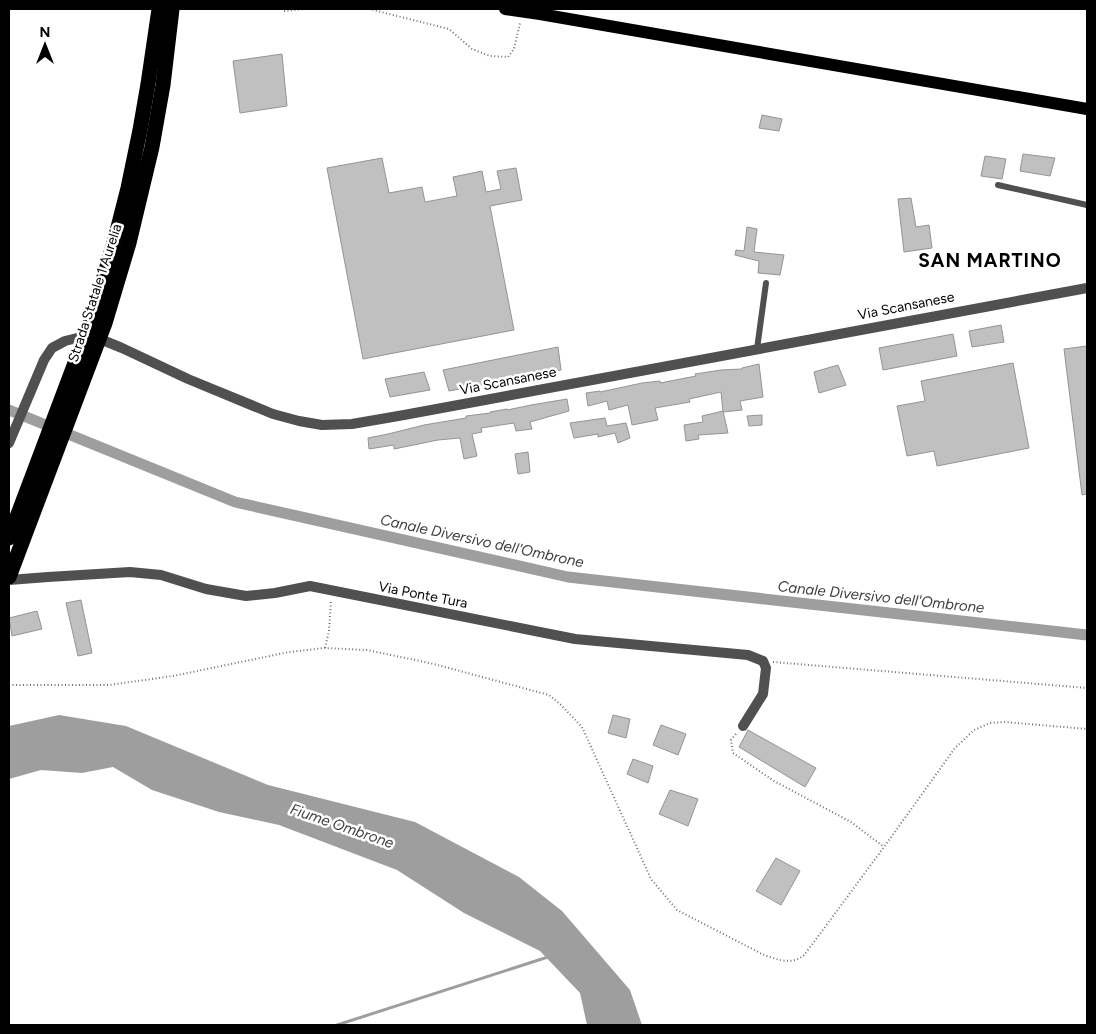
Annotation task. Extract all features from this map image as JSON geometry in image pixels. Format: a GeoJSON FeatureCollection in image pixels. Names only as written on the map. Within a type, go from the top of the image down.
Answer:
{"type":"FeatureCollection","features":[{"type":"Feature","properties":{"kind":"highway","name":"Strada Statale 1 Aurelia"},"geometry":{"type":"LineString","coordinates":[[9,538],[92,318],[115,238],[140,130],[159,9]]}},
{"type":"Feature","properties":{"kind":"highway","name":"Strada Statale 1 Aurelia"},"geometry":{"type":"LineString","coordinates":[[9,576],[105,323],[129,243],[142,192],[163,86],[172,9]]}},
{"type":"Feature","properties":{"kind":"main road"},"geometry":{"type":"LineString","coordinates":[[505,9],[524,10],[1087,110]]}},
{"type":"Feature","properties":{"kind":"street","name":"Via Scansanese"},"geometry":{"type":"LineString","coordinates":[[9,443],[44,360],[52,348],[65,341],[77,338],[95,337],[188,379],[273,414],[322,425],[352,424],[404,416],[1087,288]]}},
{"type":"Feature","properties":{"kind":"street","name":"Via Ponte Tura"},"geometry":{"type":"LineString","coordinates":[[9,580],[130,572],[160,576],[206,589],[246,596],[275,593],[310,586],[575,639],[748,655],[764,664]]}},
{"type":"Feature","properties":{"kind":"street"},"geometry":{"type":"LineString","coordinates":[[743,726],[763,694],[764,664]]}},
{"type":"Feature","properties":{"kind":"lane"},"geometry":{"type":"LineString","coordinates":[[998,185],[1087,206]]}},
{"type":"Feature","properties":{"kind":"lane"},"geometry":{"type":"LineString","coordinates":[[757,349],[766,283]]}},
{"type":"Feature","properties":{"kind":"path"},"geometry":{"type":"LineString","coordinates":[[284,11],[305,9]]}},
{"type":"Feature","properties":{"kind":"path"},"geometry":{"type":"LineString","coordinates":[[369,9],[449,29],[472,49],[490,56],[508,57],[514,49],[524,10]]}},
{"type":"Feature","properties":{"kind":"path"},"geometry":{"type":"LineString","coordinates":[[325,648],[329,631],[331,602]]}},
{"type":"Feature","properties":{"kind":"path"},"geometry":{"type":"LineString","coordinates":[[9,685],[110,685],[173,676],[289,652],[325,648],[367,650],[434,664],[549,695],[582,727],[651,879],[676,910],[762,954],[777,960],[789,961],[802,956],[814,942],[955,748],[974,730],[990,723],[1005,722],[1087,729]]}},
{"type":"Feature","properties":{"kind":"path"},"geometry":{"type":"LineString","coordinates":[[764,664],[1087,688]]}},
{"type":"Feature","properties":{"kind":"path"},"geometry":{"type":"LineString","coordinates":[[743,726],[731,740],[733,753],[774,781],[851,822],[884,847]]}},
{"type":"Feature","properties":{"kind":"water","name":"Fiume Ombrone"},"geometry":{"type":"Polygon","coordinates":[[[59,715],[126,726],[268,785],[415,822],[519,877],[562,911],[630,990],[642,1025],[587,1025],[580,993],[540,951],[464,913],[397,870],[279,825],[219,812],[152,790],[113,767],[82,773],[41,770],[9,779],[9,726],[59,715]]]}},
{"type":"Feature","properties":{"kind":"building"},"geometry":{"type":"Polygon","coordinates":[[[282,54],[287,106],[240,113],[233,61],[282,54]]]}},
{"type":"Feature","properties":{"kind":"building"},"geometry":{"type":"Polygon","coordinates":[[[762,115],[782,119],[779,131],[759,128],[762,115]]]}},
{"type":"Feature","properties":{"kind":"building"},"geometry":{"type":"Polygon","coordinates":[[[1023,154],[1055,158],[1050,176],[1020,171],[1023,154]]]}},
{"type":"Feature","properties":{"kind":"building"},"geometry":{"type":"Polygon","coordinates":[[[985,156],[1006,159],[1002,179],[981,176],[985,156]]]}},
{"type":"Feature","properties":{"kind":"building"},"geometry":{"type":"Polygon","coordinates":[[[382,158],[389,193],[422,187],[425,202],[457,196],[453,177],[482,171],[486,192],[501,189],[497,171],[516,168],[522,200],[490,206],[514,330],[363,359],[327,168],[382,158]]]}},
{"type":"Feature","properties":{"kind":"building"},"geometry":{"type":"Polygon","coordinates":[[[911,198],[916,227],[929,225],[932,248],[904,252],[898,199],[911,198]]]}},
{"type":"Feature","properties":{"kind":"building"},"geometry":{"type":"Polygon","coordinates":[[[747,227],[757,229],[754,252],[784,255],[780,275],[758,273],[759,261],[735,255],[736,250],[744,251],[747,227]]]}},
{"type":"Feature","properties":{"kind":"building"},"geometry":{"type":"Polygon","coordinates":[[[1001,325],[1004,342],[972,347],[969,331],[1001,325]]]}},
{"type":"Feature","properties":{"kind":"building"},"geometry":{"type":"Polygon","coordinates":[[[953,334],[957,356],[883,370],[879,348],[953,334]]]}},
{"type":"Feature","properties":{"kind":"building"},"geometry":{"type":"Polygon","coordinates":[[[1087,346],[1087,494],[1082,495],[1064,349],[1087,346]]]}},
{"type":"Feature","properties":{"kind":"building"},"geometry":{"type":"Polygon","coordinates":[[[558,347],[561,370],[449,391],[443,370],[558,347]]]}},
{"type":"Feature","properties":{"kind":"building"},"geometry":{"type":"Polygon","coordinates":[[[1013,363],[1029,448],[937,466],[934,451],[907,456],[897,406],[925,401],[921,381],[1013,363]]]}},
{"type":"Feature","properties":{"kind":"building"},"geometry":{"type":"Polygon","coordinates":[[[759,364],[763,397],[740,401],[742,410],[723,412],[721,392],[689,399],[690,402],[655,408],[658,420],[632,425],[628,405],[609,410],[607,401],[588,406],[586,393],[642,383],[660,381],[660,383],[696,376],[695,374],[742,369],[759,364]]]}},
{"type":"Feature","properties":{"kind":"building"},"geometry":{"type":"Polygon","coordinates":[[[838,365],[846,385],[819,393],[814,372],[838,365]]]}},
{"type":"Feature","properties":{"kind":"building"},"geometry":{"type":"Polygon","coordinates":[[[424,372],[430,390],[390,397],[385,379],[424,372]]]}},
{"type":"Feature","properties":{"kind":"building"},"geometry":{"type":"Polygon","coordinates":[[[567,399],[569,411],[530,422],[532,429],[516,431],[514,423],[481,428],[482,432],[472,434],[477,456],[464,459],[460,438],[438,440],[394,449],[394,445],[369,449],[368,438],[424,425],[466,418],[466,416],[567,399]]]}},
{"type":"Feature","properties":{"kind":"building"},"geometry":{"type":"Polygon","coordinates":[[[723,411],[728,433],[698,435],[699,439],[686,441],[684,425],[703,422],[702,416],[723,411]]]}},
{"type":"Feature","properties":{"kind":"building"},"geometry":{"type":"Polygon","coordinates":[[[762,415],[762,425],[749,426],[747,416],[762,415]]]}},
{"type":"Feature","properties":{"kind":"building"},"geometry":{"type":"Polygon","coordinates":[[[605,418],[607,426],[626,423],[630,438],[618,443],[615,433],[598,437],[598,434],[574,438],[570,423],[605,418]]]}},
{"type":"Feature","properties":{"kind":"building"},"geometry":{"type":"Polygon","coordinates":[[[528,452],[530,472],[518,474],[515,454],[528,452]]]}},
{"type":"Feature","properties":{"kind":"building"},"geometry":{"type":"Polygon","coordinates":[[[81,600],[92,653],[78,656],[66,603],[81,600]]]}},
{"type":"Feature","properties":{"kind":"building"},"geometry":{"type":"Polygon","coordinates":[[[37,611],[42,629],[12,636],[9,618],[37,611]]]}},
{"type":"Feature","properties":{"kind":"building"},"geometry":{"type":"Polygon","coordinates":[[[613,715],[630,719],[626,738],[608,733],[613,715]]]}},
{"type":"Feature","properties":{"kind":"building"},"geometry":{"type":"Polygon","coordinates":[[[661,725],[686,734],[678,755],[653,745],[661,725]]]}},
{"type":"Feature","properties":{"kind":"building"},"geometry":{"type":"Polygon","coordinates":[[[748,730],[816,768],[805,787],[739,747],[748,730]]]}},
{"type":"Feature","properties":{"kind":"building"},"geometry":{"type":"Polygon","coordinates":[[[633,759],[653,766],[648,783],[627,774],[633,759]]]}},
{"type":"Feature","properties":{"kind":"building"},"geometry":{"type":"Polygon","coordinates":[[[670,790],[698,799],[688,826],[659,814],[670,790]]]}},
{"type":"Feature","properties":{"kind":"building"},"geometry":{"type":"Polygon","coordinates":[[[776,858],[800,871],[781,905],[756,891],[776,858]]]}},
{"type":"Feature","properties":{"kind":"waterway","name":"Canale Diversivo dell'Ombrone"},"geometry":{"type":"LineString","coordinates":[[9,410],[235,502],[568,577],[1087,635]]}},
{"type":"Feature","properties":{"kind":"waterway"},"geometry":{"type":"LineString","coordinates":[[337,1025],[548,957]]}},
{"type":"Feature","properties":{"kind":"district","name":"SAN MARTINO"},"geometry":{"type":"Point","coordinates":[990,260]}}]}
